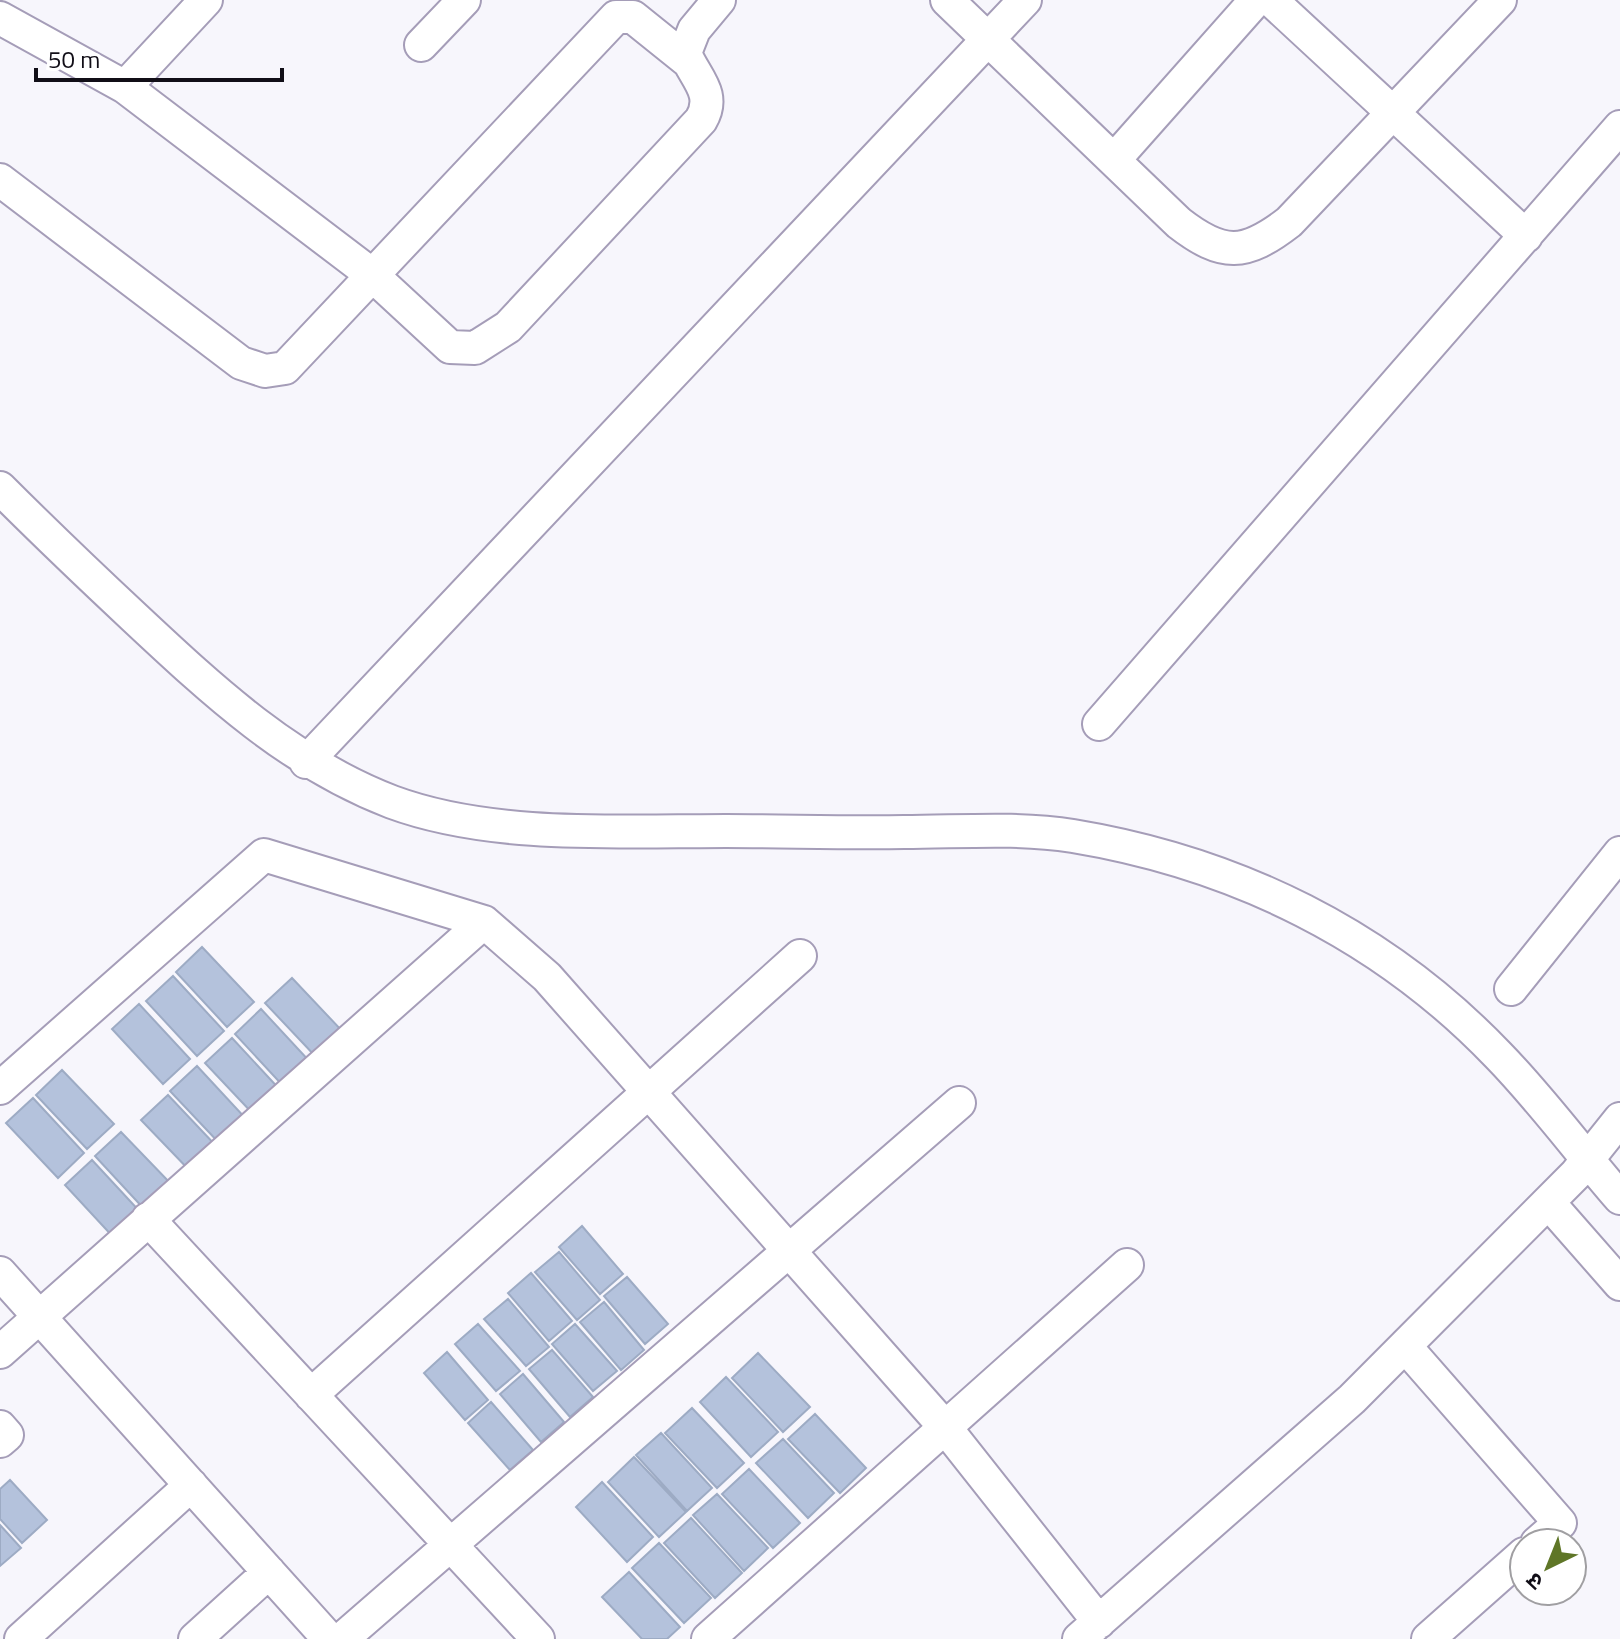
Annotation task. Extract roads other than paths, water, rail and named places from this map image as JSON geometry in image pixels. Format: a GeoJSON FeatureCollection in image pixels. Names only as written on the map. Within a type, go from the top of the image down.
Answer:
{"type":"FeatureCollection","features":[{"type":"Feature","properties":{"kind":"street"},"geometry":{"type":"LineString","coordinates":[[0,8],[6,0]]}},
{"type":"Feature","properties":{"kind":"street"},"geometry":{"type":"LineString","coordinates":[[125,87],[206,0]]}},
{"type":"Feature","properties":{"kind":"street"},"geometry":{"type":"LineString","coordinates":[[421,45],[464,0]]}},
{"type":"Feature","properties":{"kind":"street"},"geometry":{"type":"LineString","coordinates":[[689,62],[687,41],[719,0]]}},
{"type":"Feature","properties":{"kind":"street"},"geometry":{"type":"LineString","coordinates":[[947,0],[1194,235],[1210,245],[1238,250],[1265,241],[1289,222],[1500,0]]}},
{"type":"Feature","properties":{"kind":"street"},"geometry":{"type":"LineString","coordinates":[[306,762],[1025,0]]}},
{"type":"Feature","properties":{"kind":"street"},"geometry":{"type":"LineString","coordinates":[[1114,160],[1256,0]]}},
{"type":"Feature","properties":{"kind":"street"},"geometry":{"type":"LineString","coordinates":[[1271,0],[1526,236]]}},
{"type":"Feature","properties":{"kind":"street"},"geometry":{"type":"LineString","coordinates":[[0,18],[125,87],[371,274],[450,347],[462,350],[490,342],[508,327],[701,120],[708,103],[707,93],[689,62],[633,17],[616,17],[371,274],[285,368],[265,371],[241,363],[0,180]]}},
{"type":"Feature","properties":{"kind":"street"},"geometry":{"type":"LineString","coordinates":[[1099,724],[1620,127]]}},
{"type":"Feature","properties":{"kind":"street"},"geometry":{"type":"LineString","coordinates":[[0,488],[184,664],[246,718],[306,762],[398,804],[500,825],[607,831],[867,833],[967,829],[1071,836],[1230,875],[1319,917],[1391,964],[1496,1053],[1620,1198]]}},
{"type":"Feature","properties":{"kind":"street"},"geometry":{"type":"LineString","coordinates":[[1511,989],[1620,853]]}},
{"type":"Feature","properties":{"kind":"street"},"geometry":{"type":"LineString","coordinates":[[0,1088],[264,855],[484,922],[547,977],[944,1426],[1089,1630],[1352,1399],[1548,1202],[1620,1119]]}},
{"type":"Feature","properties":{"kind":"street"},"geometry":{"type":"LineString","coordinates":[[0,1352],[38,1315],[484,922]]}},
{"type":"Feature","properties":{"kind":"street"},"geometry":{"type":"LineString","coordinates":[[311,1395],[800,956]]}},
{"type":"Feature","properties":{"kind":"street"},"geometry":{"type":"LineString","coordinates":[[342,1639],[959,1103]]}},
{"type":"Feature","properties":{"kind":"street"},"geometry":{"type":"LineString","coordinates":[[1548,1202],[1620,1284]]}},
{"type":"Feature","properties":{"kind":"street"},"geometry":{"type":"LineString","coordinates":[[148,1219],[538,1639]]}},
{"type":"Feature","properties":{"kind":"street"},"geometry":{"type":"LineString","coordinates":[[708,1639],[1127,1265]]}},
{"type":"Feature","properties":{"kind":"street"},"geometry":{"type":"LineString","coordinates":[[0,1273],[329,1639]]}},
{"type":"Feature","properties":{"kind":"street"},"geometry":{"type":"LineString","coordinates":[[1405,1346],[1560,1523],[1555,1527]]}},
{"type":"Feature","properties":{"kind":"street"},"geometry":{"type":"LineString","coordinates":[[0,1427],[7,1435],[0,1441]]}},
{"type":"Feature","properties":{"kind":"street"},"geometry":{"type":"LineString","coordinates":[[21,1639],[191,1485]]}},
{"type":"Feature","properties":{"kind":"street"},"geometry":{"type":"LineString","coordinates":[[1428,1639],[1508,1568]]}},
{"type":"Feature","properties":{"kind":"street"},"geometry":{"type":"LineString","coordinates":[[195,1639],[269,1572]]}}]}
